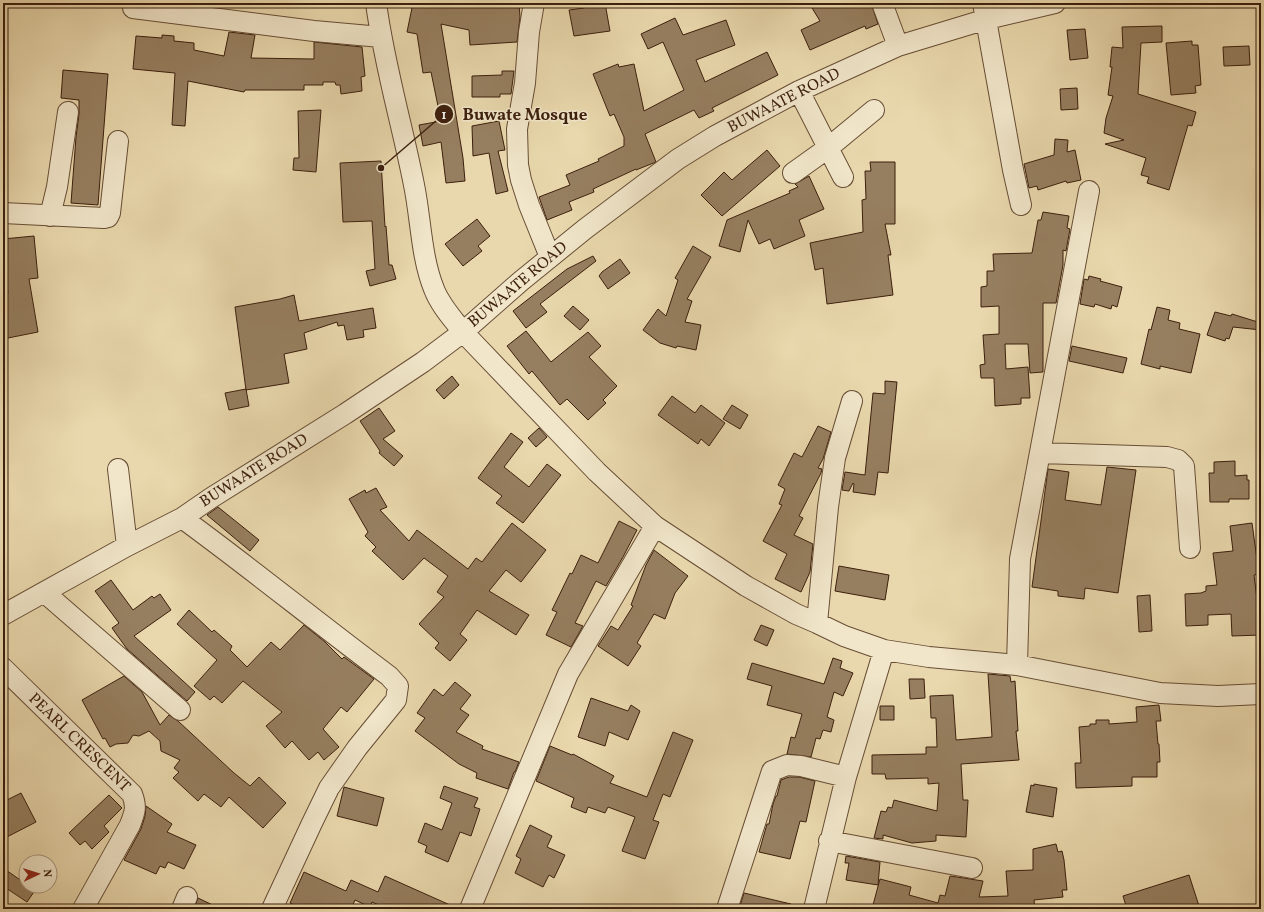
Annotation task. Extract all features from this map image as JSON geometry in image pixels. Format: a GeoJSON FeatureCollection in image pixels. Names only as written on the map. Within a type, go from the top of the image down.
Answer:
{"type":"FeatureCollection","features":[{"type":"Feature","properties":{"kind":"street"},"geometry":{"type":"LineString","coordinates":[[376,3],[381,37],[415,191],[427,270],[434,291],[444,308],[463,332],[597,472],[655,526],[746,586],[796,614],[844,636],[884,650],[929,657],[1017,664],[1160,693],[1218,696],[1261,694]]}},
{"type":"Feature","properties":{"kind":"street"},"geometry":{"type":"LineString","coordinates":[[534,3],[529,32],[525,84],[517,129],[518,165],[527,199],[550,257]]}},
{"type":"Feature","properties":{"kind":"street"},"geometry":{"type":"LineString","coordinates":[[882,3],[898,46]]}},
{"type":"Feature","properties":{"kind":"street","name":"BUWAATE ROAD"},"geometry":{"type":"LineString","coordinates":[[3,616],[127,546],[182,518],[423,362],[463,332],[521,281],[585,229],[678,159],[715,136],[799,91],[898,46],[985,11],[1055,3]]}},
{"type":"Feature","properties":{"kind":"street"},"geometry":{"type":"LineString","coordinates":[[133,8],[314,31],[381,37]]}},
{"type":"Feature","properties":{"kind":"street"},"geometry":{"type":"LineString","coordinates":[[985,11],[1013,170],[1021,205]]}},
{"type":"Feature","properties":{"kind":"street"},"geometry":{"type":"LineString","coordinates":[[799,91],[843,177]]}},
{"type":"Feature","properties":{"kind":"street"},"geometry":{"type":"LineString","coordinates":[[793,173],[828,148],[874,110]]}},
{"type":"Feature","properties":{"kind":"street"},"geometry":{"type":"LineString","coordinates":[[50,216],[57,187],[68,112]]}},
{"type":"Feature","properties":{"kind":"street"},"geometry":{"type":"LineString","coordinates":[[3,213],[50,216],[108,217],[110,214],[118,142]]}},
{"type":"Feature","properties":{"kind":"street"},"geometry":{"type":"LineString","coordinates":[[1017,664],[1020,559],[1089,191]]}},
{"type":"Feature","properties":{"kind":"street"},"geometry":{"type":"LineString","coordinates":[[817,623],[834,458],[852,401]]}},
{"type":"Feature","properties":{"kind":"street"},"geometry":{"type":"LineString","coordinates":[[1040,454],[1167,457],[1178,460],[1184,466],[1190,548]]}},
{"type":"Feature","properties":{"kind":"street"},"geometry":{"type":"LineString","coordinates":[[118,469],[127,546]]}},
{"type":"Feature","properties":{"kind":"street"},"geometry":{"type":"LineString","coordinates":[[182,518],[244,563],[321,626],[389,676],[398,686],[396,700],[357,748],[329,788],[320,804],[272,909]]}},
{"type":"Feature","properties":{"kind":"street"},"geometry":{"type":"LineString","coordinates":[[470,909],[568,674],[655,526]]}},
{"type":"Feature","properties":{"kind":"street"},"geometry":{"type":"LineString","coordinates":[[45,593],[180,710]]}},
{"type":"Feature","properties":{"kind":"street"},"geometry":{"type":"LineString","coordinates":[[814,909],[829,841],[846,777],[884,650]]}},
{"type":"Feature","properties":{"kind":"street","name":"PEARL CRESCENT"},"geometry":{"type":"LineString","coordinates":[[3,668],[132,794],[136,803],[136,811],[130,825],[83,909]]}},
{"type":"Feature","properties":{"kind":"street"},"geometry":{"type":"LineString","coordinates":[[727,909],[772,771],[786,764],[801,766],[846,777]]}},
{"type":"Feature","properties":{"kind":"street"},"geometry":{"type":"LineString","coordinates":[[829,841],[972,868]]}},
{"type":"Feature","properties":{"kind":"building"},"geometry":{"type":"Polygon","coordinates":[[[413,3],[519,3],[520,17],[517,42],[470,45],[469,30],[441,24],[463,158],[465,181],[446,183],[441,142],[423,146],[419,125],[441,121],[431,72],[423,73],[417,34],[407,32],[413,3]]]}},
{"type":"Feature","properties":{"kind":"building"},"geometry":{"type":"Polygon","coordinates":[[[583,3],[605,3],[610,31],[574,36],[569,10],[584,8],[583,3]]]}},
{"type":"Feature","properties":{"kind":"building"},"geometry":{"type":"Polygon","coordinates":[[[809,3],[871,3],[878,24],[866,29],[865,26],[810,50],[801,30],[820,21],[809,3]]]}},
{"type":"Feature","properties":{"kind":"building"},"geometry":{"type":"Polygon","coordinates":[[[675,18],[683,35],[726,20],[735,45],[696,60],[705,82],[767,52],[778,75],[712,108],[714,111],[699,118],[694,110],[645,134],[656,162],[636,169],[593,189],[594,192],[569,202],[572,210],[547,220],[539,197],[570,185],[566,175],[599,161],[598,159],[624,146],[624,137],[614,114],[610,116],[593,74],[618,64],[619,67],[634,64],[644,111],[684,90],[663,42],[648,49],[641,34],[675,18]]]}},
{"type":"Feature","properties":{"kind":"building"},"geometry":{"type":"Polygon","coordinates":[[[1162,26],[1162,42],[1141,43],[1138,94],[1196,112],[1192,126],[1188,125],[1169,190],[1147,183],[1149,177],[1141,175],[1146,158],[1105,144],[1124,140],[1104,133],[1106,118],[1113,96],[1108,95],[1112,67],[1110,67],[1112,47],[1123,48],[1122,27],[1162,26]]]}},
{"type":"Feature","properties":{"kind":"building"},"geometry":{"type":"Polygon","coordinates":[[[1085,29],[1088,58],[1070,60],[1067,30],[1085,29]]]}},
{"type":"Feature","properties":{"kind":"building"},"geometry":{"type":"Polygon","coordinates":[[[229,32],[255,35],[251,58],[314,59],[314,42],[362,47],[365,76],[361,77],[362,91],[341,94],[340,85],[336,85],[335,82],[323,82],[323,85],[304,85],[304,90],[245,90],[244,92],[188,81],[185,126],[172,125],[175,73],[133,69],[136,36],[162,38],[162,35],[174,36],[174,41],[194,43],[194,50],[224,56],[229,32]]]}},
{"type":"Feature","properties":{"kind":"building"},"geometry":{"type":"Polygon","coordinates":[[[1192,41],[1192,45],[1198,45],[1201,85],[1195,86],[1196,93],[1171,95],[1166,43],[1192,41]]]}},
{"type":"Feature","properties":{"kind":"building"},"geometry":{"type":"Polygon","coordinates":[[[1249,46],[1250,65],[1224,66],[1223,47],[1249,46]]]}},
{"type":"Feature","properties":{"kind":"building"},"geometry":{"type":"Polygon","coordinates":[[[63,70],[108,74],[98,205],[71,203],[79,100],[61,98],[63,70]]]}},
{"type":"Feature","properties":{"kind":"building"},"geometry":{"type":"Polygon","coordinates":[[[502,71],[514,71],[511,94],[500,94],[500,97],[472,97],[472,76],[502,75],[502,71]]]}},
{"type":"Feature","properties":{"kind":"building"},"geometry":{"type":"Polygon","coordinates":[[[1077,88],[1078,109],[1061,110],[1060,89],[1077,88]]]}},
{"type":"Feature","properties":{"kind":"building"},"geometry":{"type":"Polygon","coordinates":[[[321,110],[316,172],[293,170],[294,158],[299,158],[298,111],[321,110]]]}},
{"type":"Feature","properties":{"kind":"building"},"geometry":{"type":"Polygon","coordinates":[[[499,121],[505,150],[498,151],[508,191],[496,194],[489,153],[473,156],[472,126],[499,121]]]}},
{"type":"Feature","properties":{"kind":"building"},"geometry":{"type":"Polygon","coordinates":[[[1055,139],[1068,140],[1067,152],[1075,150],[1081,180],[1067,183],[1066,181],[1038,190],[1037,186],[1029,188],[1024,164],[1054,155],[1055,139]]]}},
{"type":"Feature","properties":{"kind":"building"},"geometry":{"type":"Polygon","coordinates":[[[767,150],[780,166],[722,216],[701,195],[724,172],[732,180],[767,150]]]}},
{"type":"Feature","properties":{"kind":"building"},"geometry":{"type":"Polygon","coordinates":[[[381,161],[389,265],[392,265],[396,279],[370,286],[366,271],[375,269],[372,221],[343,222],[340,163],[381,161]]]}},
{"type":"Feature","properties":{"kind":"building"},"geometry":{"type":"Polygon","coordinates":[[[870,162],[895,162],[895,224],[885,224],[891,255],[888,255],[893,295],[827,304],[823,268],[815,270],[810,243],[863,232],[862,200],[866,199],[865,171],[871,171],[870,162]]]}},
{"type":"Feature","properties":{"kind":"building"},"geometry":{"type":"Polygon","coordinates":[[[809,176],[824,209],[799,220],[805,236],[774,249],[770,239],[759,244],[748,220],[740,252],[719,246],[727,220],[790,193],[789,191],[798,187],[795,184],[809,176]]]}},
{"type":"Feature","properties":{"kind":"building"},"geometry":{"type":"Polygon","coordinates":[[[1043,212],[1069,216],[1067,228],[1070,229],[1066,251],[1063,250],[1063,265],[1056,303],[1043,303],[1043,372],[1030,373],[1028,344],[1005,344],[1006,369],[1028,367],[1030,398],[1021,398],[1021,404],[995,406],[994,378],[981,378],[980,365],[985,364],[983,335],[999,334],[999,306],[981,307],[981,287],[987,286],[987,271],[994,271],[993,254],[1032,253],[1038,220],[1041,220],[1043,212]]]}},
{"type":"Feature","properties":{"kind":"building"},"geometry":{"type":"Polygon","coordinates":[[[477,219],[490,236],[478,246],[482,251],[463,266],[445,244],[477,219]]]}},
{"type":"Feature","properties":{"kind":"building"},"geometry":{"type":"Polygon","coordinates":[[[34,236],[38,278],[29,279],[38,332],[3,339],[3,294],[8,293],[4,265],[3,239],[34,236]]]}},
{"type":"Feature","properties":{"kind":"building"},"geometry":{"type":"Polygon","coordinates":[[[693,246],[711,257],[687,299],[692,301],[685,322],[701,325],[696,350],[677,346],[676,348],[660,343],[643,330],[658,309],[666,316],[678,280],[675,278],[693,246]]]}},
{"type":"Feature","properties":{"kind":"building"},"geometry":{"type":"Polygon","coordinates":[[[593,256],[596,261],[540,304],[547,312],[526,328],[513,311],[567,269],[593,256]]]}},
{"type":"Feature","properties":{"kind":"building"},"geometry":{"type":"Polygon","coordinates":[[[620,259],[630,273],[608,289],[599,276],[602,272],[620,259]]]}},
{"type":"Feature","properties":{"kind":"building"},"geometry":{"type":"Polygon","coordinates":[[[1089,276],[1101,279],[1100,281],[1122,287],[1117,307],[1112,305],[1111,309],[1095,304],[1094,307],[1080,304],[1084,279],[1088,280],[1089,276]]]}},
{"type":"Feature","properties":{"kind":"building"},"geometry":{"type":"Polygon","coordinates":[[[294,295],[299,321],[373,308],[376,328],[363,330],[364,337],[347,340],[344,325],[338,326],[337,322],[304,333],[307,349],[284,354],[289,383],[246,390],[235,307],[294,295]]]}},
{"type":"Feature","properties":{"kind":"building"},"geometry":{"type":"Polygon","coordinates":[[[573,306],[589,320],[580,330],[564,316],[573,306]]]}},
{"type":"Feature","properties":{"kind":"building"},"geometry":{"type":"Polygon","coordinates":[[[1157,307],[1170,310],[1168,320],[1180,323],[1179,329],[1200,334],[1191,373],[1160,366],[1160,369],[1141,364],[1149,329],[1151,330],[1157,307]]]}},
{"type":"Feature","properties":{"kind":"building"},"geometry":{"type":"Polygon","coordinates":[[[1215,312],[1231,316],[1232,314],[1261,323],[1261,330],[1233,327],[1229,339],[1226,338],[1225,341],[1207,335],[1215,312]]]}},
{"type":"Feature","properties":{"kind":"building"},"geometry":{"type":"Polygon","coordinates":[[[526,331],[551,362],[588,332],[601,346],[589,357],[617,386],[603,400],[606,403],[588,420],[567,399],[560,405],[532,371],[529,374],[507,346],[526,331]]]}},
{"type":"Feature","properties":{"kind":"building"},"geometry":{"type":"Polygon","coordinates":[[[1072,346],[1127,358],[1123,373],[1069,361],[1072,346]]]}},
{"type":"Feature","properties":{"kind":"building"},"geometry":{"type":"Polygon","coordinates":[[[452,376],[459,385],[444,399],[436,390],[452,376]]]}},
{"type":"Feature","properties":{"kind":"building"},"geometry":{"type":"Polygon","coordinates":[[[885,381],[897,382],[888,473],[878,472],[875,495],[853,492],[853,483],[849,491],[842,490],[845,472],[865,475],[873,393],[885,394],[885,381]]]}},
{"type":"Feature","properties":{"kind":"building"},"geometry":{"type":"Polygon","coordinates":[[[246,389],[249,406],[229,410],[225,393],[246,389]]]}},
{"type":"Feature","properties":{"kind":"building"},"geometry":{"type":"Polygon","coordinates":[[[672,396],[695,413],[701,405],[725,423],[709,446],[701,439],[698,444],[658,415],[672,396]]]}},
{"type":"Feature","properties":{"kind":"building"},"geometry":{"type":"Polygon","coordinates":[[[732,405],[748,415],[740,429],[723,419],[732,405]]]}},
{"type":"Feature","properties":{"kind":"building"},"geometry":{"type":"Polygon","coordinates":[[[379,408],[395,431],[383,439],[403,456],[394,466],[379,453],[380,451],[360,421],[379,408]]]}},
{"type":"Feature","properties":{"kind":"building"},"geometry":{"type":"Polygon","coordinates":[[[818,426],[831,432],[823,459],[818,468],[822,469],[821,473],[799,516],[803,518],[794,535],[813,544],[810,572],[801,592],[775,579],[787,554],[763,541],[782,505],[779,504],[785,489],[778,485],[794,453],[802,457],[818,426]]]}},
{"type":"Feature","properties":{"kind":"building"},"geometry":{"type":"Polygon","coordinates":[[[539,428],[547,437],[536,447],[528,438],[539,428]]]}},
{"type":"Feature","properties":{"kind":"building"},"geometry":{"type":"Polygon","coordinates":[[[511,433],[523,442],[504,467],[529,487],[547,464],[561,475],[523,523],[496,503],[502,496],[478,478],[511,433]]]}},
{"type":"Feature","properties":{"kind":"building"},"geometry":{"type":"Polygon","coordinates":[[[1235,461],[1235,476],[1247,475],[1247,480],[1249,480],[1249,499],[1229,499],[1229,502],[1210,502],[1209,473],[1214,473],[1214,462],[1235,461]]]}},
{"type":"Feature","properties":{"kind":"building"},"geometry":{"type":"Polygon","coordinates":[[[1107,467],[1136,470],[1118,593],[1085,588],[1084,599],[1058,596],[1058,591],[1032,587],[1048,469],[1069,472],[1065,500],[1101,505],[1107,467]]]}},
{"type":"Feature","properties":{"kind":"building"},"geometry":{"type":"Polygon","coordinates":[[[376,488],[387,507],[380,510],[409,541],[417,530],[468,569],[476,558],[482,562],[512,523],[546,550],[521,582],[506,570],[489,591],[529,615],[516,635],[477,610],[460,634],[467,640],[450,661],[435,648],[439,643],[419,624],[444,597],[437,592],[448,576],[424,558],[403,580],[372,551],[376,547],[365,536],[368,532],[349,499],[365,490],[366,493],[376,488]]]}},
{"type":"Feature","properties":{"kind":"building"},"geometry":{"type":"Polygon","coordinates":[[[218,507],[259,540],[250,551],[207,515],[218,507]]]}},
{"type":"Feature","properties":{"kind":"building"},"geometry":{"type":"Polygon","coordinates":[[[619,521],[637,530],[606,586],[596,581],[575,623],[583,626],[571,647],[546,635],[557,612],[552,610],[570,573],[572,574],[581,555],[598,563],[619,521]]]}},
{"type":"Feature","properties":{"kind":"building"},"geometry":{"type":"Polygon","coordinates":[[[1252,523],[1259,574],[1254,575],[1257,599],[1261,599],[1261,635],[1232,636],[1231,614],[1208,615],[1208,625],[1186,626],[1185,594],[1201,593],[1206,591],[1206,586],[1217,585],[1213,553],[1233,551],[1230,526],[1252,523]]]}},
{"type":"Feature","properties":{"kind":"building"},"geometry":{"type":"Polygon","coordinates":[[[654,550],[688,576],[675,593],[665,619],[654,614],[637,643],[641,646],[628,666],[598,646],[611,626],[618,630],[633,606],[631,605],[646,565],[654,550]]]}},
{"type":"Feature","properties":{"kind":"building"},"geometry":{"type":"Polygon","coordinates":[[[839,566],[889,575],[885,600],[835,591],[839,566]]]}},
{"type":"Feature","properties":{"kind":"building"},"geometry":{"type":"Polygon","coordinates":[[[111,580],[133,610],[152,596],[154,598],[160,594],[171,610],[134,636],[195,692],[187,701],[127,649],[112,628],[119,623],[95,591],[111,580]]]}},
{"type":"Feature","properties":{"kind":"building"},"geometry":{"type":"Polygon","coordinates":[[[1150,595],[1152,631],[1139,632],[1137,596],[1150,595]]]}},
{"type":"Feature","properties":{"kind":"building"},"geometry":{"type":"Polygon","coordinates":[[[189,610],[212,632],[214,630],[232,646],[230,650],[247,667],[271,642],[280,650],[304,625],[325,642],[342,659],[344,657],[374,679],[347,712],[341,707],[323,729],[339,747],[324,760],[318,752],[309,760],[292,741],[285,748],[266,726],[282,712],[243,681],[222,703],[214,696],[210,700],[194,686],[217,660],[177,624],[189,610]]]}},
{"type":"Feature","properties":{"kind":"building"},"geometry":{"type":"Polygon","coordinates":[[[761,625],[774,630],[767,646],[754,640],[761,625]]]}},
{"type":"Feature","properties":{"kind":"building"},"geometry":{"type":"Polygon","coordinates":[[[833,658],[842,661],[840,668],[853,673],[843,696],[834,692],[827,717],[834,720],[831,732],[823,730],[820,739],[816,738],[811,757],[787,754],[791,737],[795,738],[802,714],[767,705],[772,686],[747,679],[752,663],[824,684],[833,658]]]}},
{"type":"Feature","properties":{"kind":"building"},"geometry":{"type":"Polygon","coordinates":[[[988,674],[1010,676],[1011,682],[1015,681],[1018,731],[1016,731],[1019,760],[961,764],[963,800],[968,800],[966,837],[936,835],[936,841],[912,843],[883,835],[883,839],[874,838],[881,811],[886,812],[888,807],[892,808],[894,800],[937,811],[939,783],[928,784],[928,778],[886,779],[885,774],[872,774],[872,755],[926,754],[926,747],[937,747],[936,718],[931,718],[930,696],[953,695],[956,740],[992,737],[988,674]]]}},
{"type":"Feature","properties":{"kind":"building"},"geometry":{"type":"Polygon","coordinates":[[[124,676],[142,692],[160,725],[169,715],[178,721],[250,786],[259,777],[286,803],[263,828],[229,797],[221,807],[204,794],[198,801],[173,778],[179,772],[174,768],[180,760],[161,751],[160,741],[149,731],[139,736],[133,735],[128,743],[116,744],[110,747],[105,738],[103,739],[82,700],[124,676]]]}},
{"type":"Feature","properties":{"kind":"building"},"geometry":{"type":"Polygon","coordinates":[[[909,679],[924,679],[925,698],[910,699],[909,679]]]}},
{"type":"Feature","properties":{"kind":"building"},"geometry":{"type":"Polygon","coordinates":[[[455,682],[471,695],[460,709],[469,715],[456,732],[483,746],[482,749],[519,762],[508,789],[476,778],[477,773],[459,764],[415,731],[425,718],[417,713],[434,689],[443,696],[455,682]]]}},
{"type":"Feature","properties":{"kind":"building"},"geometry":{"type":"Polygon","coordinates":[[[591,698],[628,711],[631,705],[640,711],[628,740],[609,732],[605,746],[578,737],[591,698]]]}},
{"type":"Feature","properties":{"kind":"building"},"geometry":{"type":"Polygon","coordinates":[[[1159,705],[1161,721],[1156,721],[1160,762],[1157,762],[1157,777],[1132,777],[1132,786],[1076,788],[1075,763],[1081,763],[1079,727],[1096,724],[1096,720],[1109,720],[1109,724],[1137,722],[1136,707],[1159,705]]]}},
{"type":"Feature","properties":{"kind":"building"},"geometry":{"type":"Polygon","coordinates":[[[880,706],[894,706],[894,720],[880,720],[880,706]]]}},
{"type":"Feature","properties":{"kind":"building"},"geometry":{"type":"Polygon","coordinates":[[[673,732],[693,740],[670,797],[663,794],[653,820],[659,822],[645,859],[622,851],[635,817],[608,807],[605,813],[588,807],[586,813],[571,807],[574,798],[536,781],[550,746],[572,755],[573,754],[614,776],[610,783],[647,797],[673,732]]]}},
{"type":"Feature","properties":{"kind":"building"},"geometry":{"type":"Polygon","coordinates":[[[789,777],[799,777],[815,781],[806,822],[800,821],[790,859],[759,852],[767,824],[769,824],[773,804],[777,796],[781,780],[789,777]]]}},
{"type":"Feature","properties":{"kind":"building"},"geometry":{"type":"Polygon","coordinates":[[[1034,784],[1057,788],[1053,817],[1026,812],[1031,785],[1034,786],[1034,784]]]}},
{"type":"Feature","properties":{"kind":"building"},"geometry":{"type":"Polygon","coordinates":[[[444,786],[478,798],[474,807],[480,809],[471,836],[460,832],[448,862],[425,852],[427,846],[418,842],[425,823],[442,830],[452,803],[440,798],[444,786]]]}},
{"type":"Feature","properties":{"kind":"building"},"geometry":{"type":"Polygon","coordinates":[[[344,787],[384,798],[377,826],[337,816],[344,787]]]}},
{"type":"Feature","properties":{"kind":"building"},"geometry":{"type":"Polygon","coordinates":[[[21,793],[36,822],[3,839],[3,802],[21,793]]]}},
{"type":"Feature","properties":{"kind":"building"},"geometry":{"type":"Polygon","coordinates":[[[109,795],[122,808],[104,826],[109,832],[92,849],[85,841],[80,845],[69,833],[109,795]]]}},
{"type":"Feature","properties":{"kind":"building"},"geometry":{"type":"Polygon","coordinates":[[[146,806],[172,824],[167,832],[196,845],[184,869],[168,862],[165,868],[160,866],[156,874],[124,860],[141,829],[146,806]]]}},
{"type":"Feature","properties":{"kind":"building"},"geometry":{"type":"Polygon","coordinates":[[[530,825],[552,836],[547,847],[565,855],[554,878],[549,875],[543,887],[515,873],[521,859],[516,856],[530,825]]]}},
{"type":"Feature","properties":{"kind":"building"},"geometry":{"type":"Polygon","coordinates":[[[1056,844],[1058,852],[1062,851],[1067,890],[1062,890],[1063,897],[1034,900],[1035,909],[876,909],[877,906],[873,905],[880,879],[911,887],[909,895],[938,903],[940,895],[945,896],[950,876],[983,881],[979,897],[1008,896],[1006,871],[1033,870],[1033,849],[1056,844]]]}},
{"type":"Feature","properties":{"kind":"building"},"geometry":{"type":"Polygon","coordinates":[[[846,856],[880,862],[878,885],[846,880],[849,863],[845,863],[846,856]]]}},
{"type":"Feature","properties":{"kind":"building"},"geometry":{"type":"Polygon","coordinates":[[[3,868],[18,878],[18,894],[32,894],[27,902],[3,886],[3,868]]]}},
{"type":"Feature","properties":{"kind":"building"},"geometry":{"type":"Polygon","coordinates":[[[304,872],[346,891],[351,880],[378,892],[385,876],[459,909],[388,909],[372,902],[370,907],[355,900],[351,909],[302,909],[290,903],[304,872]]]}},
{"type":"Feature","properties":{"kind":"building"},"geometry":{"type":"Polygon","coordinates":[[[1189,875],[1200,909],[1127,909],[1123,896],[1189,875]]]}},
{"type":"Feature","properties":{"kind":"building"},"geometry":{"type":"Polygon","coordinates":[[[744,893],[791,904],[791,909],[739,909],[744,893]]]}},
{"type":"Feature","properties":{"kind":"building"},"geometry":{"type":"Polygon","coordinates":[[[198,898],[221,909],[194,909],[198,898]]]}},
{"type":"Feature","properties":{"kind":"place","name":"Buwate Mosque"},"geometry":{"type":"Point","coordinates":[381,168]}}]}
